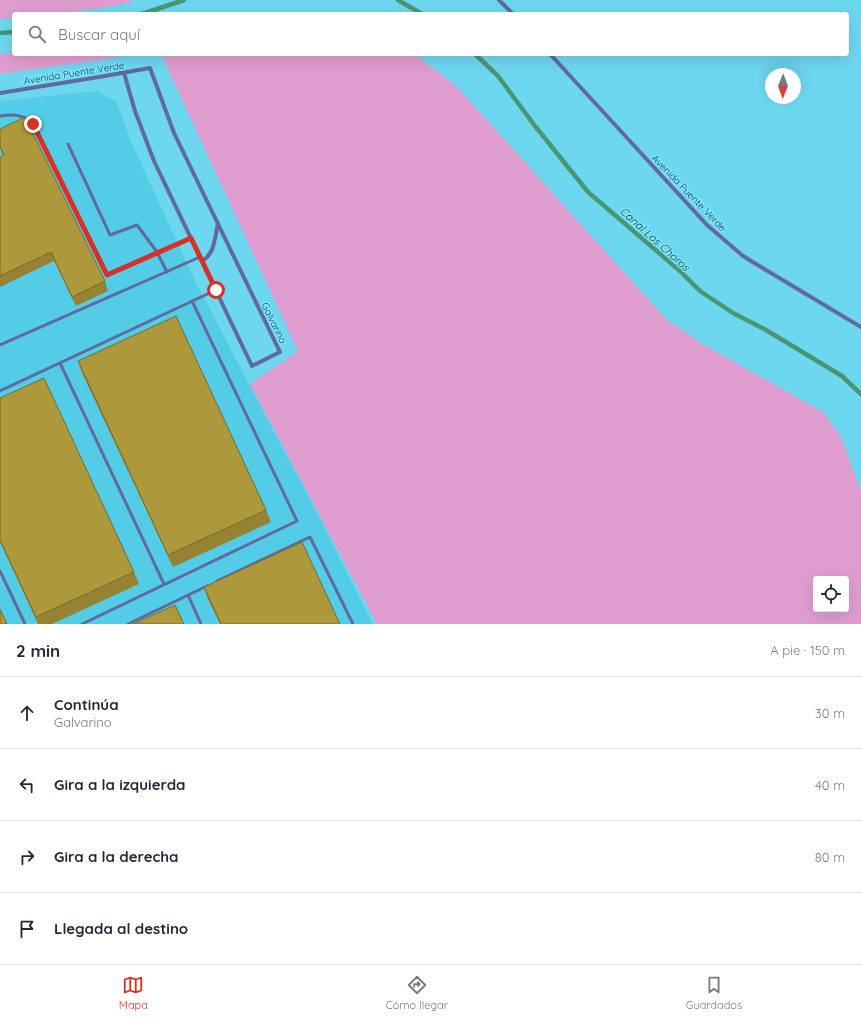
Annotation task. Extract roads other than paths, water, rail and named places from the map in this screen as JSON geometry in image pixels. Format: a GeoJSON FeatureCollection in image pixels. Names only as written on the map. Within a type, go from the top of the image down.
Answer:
{"type":"FeatureCollection","features":[{"type":"Feature","properties":{"kind":"street"},"geometry":{"type":"LineString","coordinates":[[499,0],[511,12]]}},
{"type":"Feature","properties":{"kind":"street","name":"Avenida Puente Verde"},"geometry":{"type":"LineString","coordinates":[[552,56],[707,225],[727,243],[761,268],[861,326]]}},
{"type":"Feature","properties":{"kind":"street","name":"Avenida Puente Verde"},"geometry":{"type":"LineString","coordinates":[[0,93],[150,68]]}},
{"type":"Feature","properties":{"kind":"street","name":"Galvarino"},"geometry":{"type":"LineString","coordinates":[[124,73],[135,111],[154,161],[252,366],[280,352],[174,133],[150,68]]}},
{"type":"Feature","properties":{"kind":"street"},"geometry":{"type":"LineString","coordinates":[[201,259],[209,256],[218,223]]}},
{"type":"Feature","properties":{"kind":"lane"},"geometry":{"type":"LineString","coordinates":[[0,116],[10,114],[19,116],[28,119],[33,124],[107,275],[191,238]]}},
{"type":"Feature","properties":{"kind":"lane"},"geometry":{"type":"LineString","coordinates":[[68,144],[110,235],[137,225],[157,252],[167,272]]}},
{"type":"Feature","properties":{"kind":"lane"},"geometry":{"type":"LineString","coordinates":[[0,345],[167,272],[201,259]]}},
{"type":"Feature","properties":{"kind":"lane"},"geometry":{"type":"LineString","coordinates":[[0,391],[216,290]]}},
{"type":"Feature","properties":{"kind":"lane"},"geometry":{"type":"LineString","coordinates":[[82,624],[297,521],[192,301]]}},
{"type":"Feature","properties":{"kind":"lane"},"geometry":{"type":"LineString","coordinates":[[60,363],[164,584]]}},
{"type":"Feature","properties":{"kind":"lane"},"geometry":{"type":"LineString","coordinates":[[217,582],[310,537],[353,624]]}},
{"type":"Feature","properties":{"kind":"lane"},"geometry":{"type":"LineString","coordinates":[[0,571],[25,624]]}},
{"type":"Feature","properties":{"kind":"lane"},"geometry":{"type":"LineString","coordinates":[[128,624],[209,585]]}},
{"type":"Feature","properties":{"kind":"lane"},"geometry":{"type":"LineString","coordinates":[[188,595],[201,624]]}},
{"type":"Feature","properties":{"kind":"waterway","name":"Canal Los Choros"},"geometry":{"type":"LineString","coordinates":[[148,12],[184,0]]}},
{"type":"Feature","properties":{"kind":"waterway","name":"Canal Los Choros"},"geometry":{"type":"LineString","coordinates":[[398,0],[419,12]]}},
{"type":"Feature","properties":{"kind":"waterway","name":"Canal Los Choros"},"geometry":{"type":"LineString","coordinates":[[0,33],[12,32]]}},
{"type":"Feature","properties":{"kind":"waterway","name":"Canal Los Choros"},"geometry":{"type":"LineString","coordinates":[[477,56],[498,76],[535,126],[588,192],[680,271],[700,291],[733,313],[766,330],[842,376],[861,394]]}}]}
